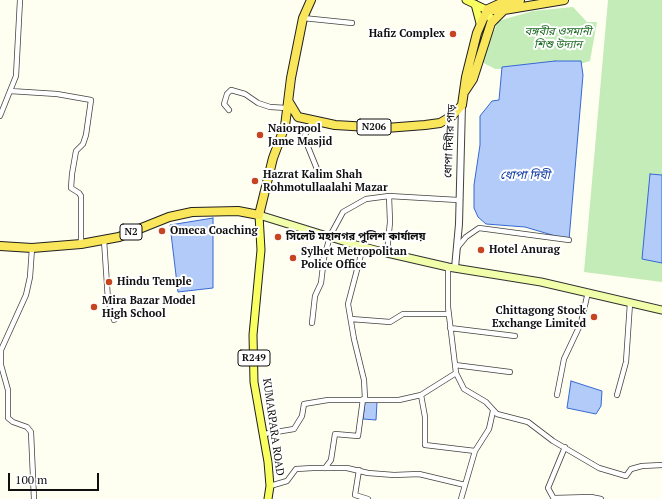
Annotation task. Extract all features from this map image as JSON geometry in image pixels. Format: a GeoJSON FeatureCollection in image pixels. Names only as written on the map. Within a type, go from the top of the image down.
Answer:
{"type":"FeatureCollection","features":[{"type":"Feature","properties":{"kind":"highway"},"geometry":{"type":"LineString","coordinates":[[260,215],[273,158],[285,126],[291,78],[303,18],[311,0]]}},
{"type":"Feature","properties":{"kind":"highway"},"geometry":{"type":"LineString","coordinates":[[487,10],[499,4],[520,0]]}},
{"type":"Feature","properties":{"kind":"highway"},"geometry":{"type":"LineString","coordinates":[[487,10],[504,10],[564,0]]}},
{"type":"Feature","properties":{"kind":"highway","name":"ধোপা দিঘীর পাড়"},"geometry":{"type":"LineString","coordinates":[[462,105],[466,77],[481,21],[487,10]]}},
{"type":"Feature","properties":{"kind":"highway"},"geometry":{"type":"LineString","coordinates":[[465,91],[473,79],[487,33],[492,22],[504,10]]}},
{"type":"Feature","properties":{"kind":"highway"},"geometry":{"type":"LineString","coordinates":[[285,126],[298,117],[288,105]]}},
{"type":"Feature","properties":{"kind":"highway","name":"N206"},"geometry":{"type":"LineString","coordinates":[[298,117],[335,124],[386,128],[440,123],[452,116],[462,105]]}},
{"type":"Feature","properties":{"kind":"highway","name":"N2"},"geometry":{"type":"LineString","coordinates":[[0,246],[32,248],[81,244],[104,240],[119,236],[169,217],[192,212],[238,211],[260,215]]}},
{"type":"Feature","properties":{"kind":"main road"},"geometry":{"type":"LineString","coordinates":[[466,0],[487,10],[492,22]]}},
{"type":"Feature","properties":{"kind":"main road"},"geometry":{"type":"LineString","coordinates":[[475,4],[481,21]]}},
{"type":"Feature","properties":{"kind":"main road"},"geometry":{"type":"LineString","coordinates":[[260,215],[363,247],[388,253],[451,267],[541,282],[662,310]]}},
{"type":"Feature","properties":{"kind":"main road","name":"KUMARPARA ROAD"},"geometry":{"type":"LineString","coordinates":[[260,215],[261,250],[253,336],[254,382],[264,434],[270,486],[268,499]]}},
{"type":"Feature","properties":{"kind":"street"},"geometry":{"type":"LineString","coordinates":[[0,116],[16,76],[20,0]]}},
{"type":"Feature","properties":{"kind":"street"},"geometry":{"type":"LineString","coordinates":[[303,18],[352,23]]}},
{"type":"Feature","properties":{"kind":"street"},"geometry":{"type":"LineString","coordinates":[[229,110],[224,104],[227,94],[231,90],[245,94],[270,107],[288,105]]}},
{"type":"Feature","properties":{"kind":"street"},"geometry":{"type":"LineString","coordinates":[[10,91],[57,94],[91,100],[86,135],[83,144],[76,151],[71,188],[81,196],[81,244]]}},
{"type":"Feature","properties":{"kind":"street","name":"ধোপা দিঘীর পাড়"},"geometry":{"type":"LineString","coordinates":[[451,267],[457,248],[462,105]]}},
{"type":"Feature","properties":{"kind":"street"},"geometry":{"type":"LineString","coordinates":[[313,120],[304,137],[319,174]]}},
{"type":"Feature","properties":{"kind":"street"},"geometry":{"type":"LineString","coordinates":[[388,253],[390,196]]}},
{"type":"Feature","properties":{"kind":"street"},"geometry":{"type":"LineString","coordinates":[[312,323],[315,296],[321,283],[324,258],[330,236],[343,212],[366,199],[390,196],[458,200]]}},
{"type":"Feature","properties":{"kind":"street"},"geometry":{"type":"LineString","coordinates":[[457,248],[466,237],[479,228],[569,240]]}},
{"type":"Feature","properties":{"kind":"street"},"geometry":{"type":"LineString","coordinates":[[104,240],[108,300],[114,320]]}},
{"type":"Feature","properties":{"kind":"street"},"geometry":{"type":"LineString","coordinates":[[325,468],[331,460],[335,434],[358,436],[364,399],[364,380],[348,304],[363,247]]}},
{"type":"Feature","properties":{"kind":"street"},"geometry":{"type":"LineString","coordinates":[[32,248],[30,277],[26,295],[1,350],[1,365],[8,390],[8,418],[13,422],[27,427],[31,432],[34,499]]}},
{"type":"Feature","properties":{"kind":"street"},"geometry":{"type":"LineString","coordinates":[[451,267],[449,314],[450,328],[456,373],[464,389],[486,402],[497,414],[528,422],[553,441],[599,468],[626,476],[631,469],[642,466],[662,465]]}},
{"type":"Feature","properties":{"kind":"street"},"geometry":{"type":"LineString","coordinates":[[557,395],[564,359],[581,323],[588,292]]}},
{"type":"Feature","properties":{"kind":"street"},"geometry":{"type":"LineString","coordinates":[[617,395],[626,362],[630,303]]}},
{"type":"Feature","properties":{"kind":"street"},"geometry":{"type":"LineString","coordinates":[[351,319],[390,322],[403,314],[449,314]]}},
{"type":"Feature","properties":{"kind":"street"},"geometry":{"type":"LineString","coordinates":[[450,328],[515,336]]}},
{"type":"Feature","properties":{"kind":"street"},"geometry":{"type":"LineString","coordinates":[[455,365],[510,372]]}},
{"type":"Feature","properties":{"kind":"street"},"geometry":{"type":"LineString","coordinates":[[264,434],[294,429],[302,416],[304,404],[328,400],[399,400],[421,395],[456,373]]}},
{"type":"Feature","properties":{"kind":"street"},"geometry":{"type":"LineString","coordinates":[[421,395],[425,417],[425,445],[475,451]]}},
{"type":"Feature","properties":{"kind":"street"},"geometry":{"type":"LineString","coordinates":[[461,499],[475,451],[489,429],[493,410]]}},
{"type":"Feature","properties":{"kind":"street"},"geometry":{"type":"LineString","coordinates":[[565,447],[548,488],[554,498],[591,497],[602,499]]}},
{"type":"Feature","properties":{"kind":"street"},"geometry":{"type":"LineString","coordinates":[[270,486],[287,481],[296,469],[325,468],[359,470],[368,473],[394,475],[419,474],[465,486]]}},
{"type":"Feature","properties":{"kind":"street"},"geometry":{"type":"LineString","coordinates":[[359,470],[355,495],[368,499]]}},
{"type":"Feature","properties":{"kind":"green space"},"geometry":{"type":"Polygon","coordinates":[[[608,0],[662,0],[662,282],[584,272],[608,0]]]}},
{"type":"Feature","properties":{"kind":"green space","name":"বঙ্গবীর ওসমানী শিশু উদ্যান"},"geometry":{"type":"Polygon","coordinates":[[[573,7],[587,22],[597,22],[590,61],[567,68],[495,69],[482,62],[498,21],[533,11],[573,7]]]}},
{"type":"Feature","properties":{"kind":"water","name":"ধোপা দিঘী"},"geometry":{"type":"Polygon","coordinates":[[[555,61],[581,61],[583,75],[569,240],[525,227],[486,224],[478,217],[474,208],[474,185],[480,145],[480,116],[492,101],[499,100],[502,67],[555,61]]]}},
{"type":"Feature","properties":{"kind":"water"},"geometry":{"type":"Polygon","coordinates":[[[650,174],[662,175],[662,263],[642,259],[650,174]]]}},
{"type":"Feature","properties":{"kind":"water"},"geometry":{"type":"Polygon","coordinates":[[[213,218],[213,288],[178,292],[170,225],[213,218]]]}},
{"type":"Feature","properties":{"kind":"water"},"geometry":{"type":"Polygon","coordinates":[[[571,381],[602,391],[601,406],[596,414],[567,408],[571,381]]]}},
{"type":"Feature","properties":{"kind":"water"},"geometry":{"type":"Polygon","coordinates":[[[365,402],[377,402],[376,420],[363,419],[365,402]]]}},
{"type":"Feature","properties":{"kind":"place","name":"Hafiz Complex"},"geometry":{"type":"Point","coordinates":[453,34]}},
{"type":"Feature","properties":{"kind":"place","name":"Naiorpool Jame Masjid"},"geometry":{"type":"Point","coordinates":[260,135]}},
{"type":"Feature","properties":{"kind":"place","name":"Hazrat Kalim Shah Rohmotullaalahi Mazar"},"geometry":{"type":"Point","coordinates":[255,181]}},
{"type":"Feature","properties":{"kind":"place","name":"Omeca Coaching"},"geometry":{"type":"Point","coordinates":[162,231]}},
{"type":"Feature","properties":{"kind":"place","name":"সিলেট মহানগর পুলিশ কার্যালয়"},"geometry":{"type":"Point","coordinates":[278,237]}},
{"type":"Feature","properties":{"kind":"place","name":"Hotel Anurag"},"geometry":{"type":"Point","coordinates":[481,250]}},
{"type":"Feature","properties":{"kind":"place","name":"Sylhet Metropolitan Police Office"},"geometry":{"type":"Point","coordinates":[293,258]}},
{"type":"Feature","properties":{"kind":"place","name":"Hindu Temple"},"geometry":{"type":"Point","coordinates":[109,282]}},
{"type":"Feature","properties":{"kind":"place","name":"Mira Bazar Model High School"},"geometry":{"type":"Point","coordinates":[94,307]}},
{"type":"Feature","properties":{"kind":"place","name":"Chittagong Stock Exchange Limited"},"geometry":{"type":"Point","coordinates":[594,317]}}]}
